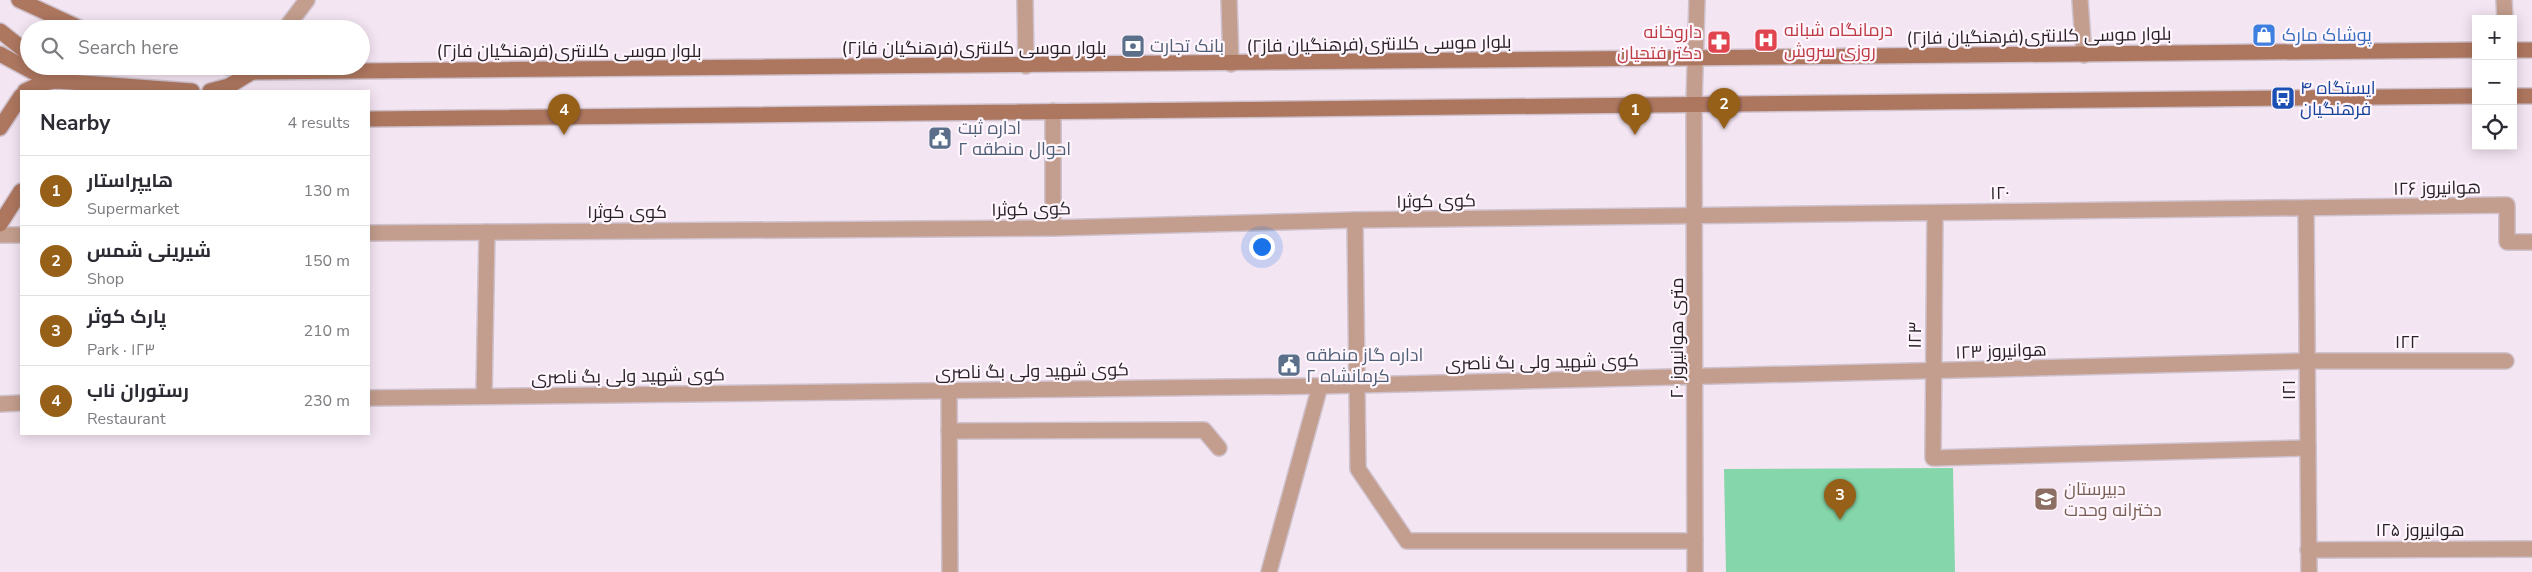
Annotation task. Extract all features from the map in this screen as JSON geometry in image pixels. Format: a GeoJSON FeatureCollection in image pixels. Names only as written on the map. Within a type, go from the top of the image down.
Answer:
{"type":"FeatureCollection","features":[{"type":"Feature","properties":{"kind":"main road"},"geometry":{"type":"LineString","coordinates":[[19,0],[62,20]]}},
{"type":"Feature","properties":{"kind":"main road"},"geometry":{"type":"LineString","coordinates":[[0,31],[20,47]]}},
{"type":"Feature","properties":{"kind":"main road","name":"بلوار موسی کلانتری(فرهنگیان فاز۲)"},"geometry":{"type":"LineString","coordinates":[[370,69],[1026,66],[2472,50]]}},
{"type":"Feature","properties":{"kind":"main road"},"geometry":{"type":"LineString","coordinates":[[2517,50],[2532,50]]}},
{"type":"Feature","properties":{"kind":"main road"},"geometry":{"type":"LineString","coordinates":[[0,54],[20,65]]}},
{"type":"Feature","properties":{"kind":"main road"},"geometry":{"type":"LineString","coordinates":[[39,75],[58,86],[76,90]]}},
{"type":"Feature","properties":{"kind":"main road"},"geometry":{"type":"LineString","coordinates":[[50,75],[58,86]]}},
{"type":"Feature","properties":{"kind":"main road"},"geometry":{"type":"LineString","coordinates":[[214,90],[229,86],[246,75]]}},
{"type":"Feature","properties":{"kind":"main road"},"geometry":{"type":"LineString","coordinates":[[27,90],[40,84],[165,90]]}},
{"type":"Feature","properties":{"kind":"main road"},"geometry":{"type":"LineString","coordinates":[[370,119],[2472,96]]}},
{"type":"Feature","properties":{"kind":"main road"},"geometry":{"type":"LineString","coordinates":[[2517,96],[2532,96]]}},
{"type":"Feature","properties":{"kind":"main road"},"geometry":{"type":"LineString","coordinates":[[0,128],[20,98]]}},
{"type":"Feature","properties":{"kind":"main road"},"geometry":{"type":"LineString","coordinates":[[0,224],[20,193]]}},
{"type":"Feature","properties":{"kind":"street"},"geometry":{"type":"LineString","coordinates":[[292,20],[307,0]]}},
{"type":"Feature","properties":{"kind":"street"},"geometry":{"type":"LineString","coordinates":[[1025,0],[1026,66]]}},
{"type":"Feature","properties":{"kind":"street"},"geometry":{"type":"LineString","coordinates":[[1229,0],[1231,64]]}},
{"type":"Feature","properties":{"kind":"street","name":"۲۰ متری هوانیروز"},"geometry":{"type":"LineString","coordinates":[[1695,572],[1697,378],[1694,104],[1697,0]]}},
{"type":"Feature","properties":{"kind":"street"},"geometry":{"type":"LineString","coordinates":[[2080,0],[2084,55]]}},
{"type":"Feature","properties":{"kind":"street"},"geometry":{"type":"LineString","coordinates":[[2504,0],[2505,15]]}},
{"type":"Feature","properties":{"kind":"street"},"geometry":{"type":"LineString","coordinates":[[1053,111],[1053,228]]}},
{"type":"Feature","properties":{"kind":"street","name":"هوانیروز ۱۲۶"},"geometry":{"type":"LineString","coordinates":[[2306,208],[2507,205],[2507,242],[2532,242]]}},
{"type":"Feature","properties":{"kind":"street","name":"۱۲۰"},"geometry":{"type":"LineString","coordinates":[[1695,216],[2306,208]]}},
{"type":"Feature","properties":{"kind":"street","name":"۱۲۱"},"geometry":{"type":"LineString","coordinates":[[2306,208],[2308,572]]}},
{"type":"Feature","properties":{"kind":"street","name":"۱۲۳"},"geometry":{"type":"LineString","coordinates":[[1935,213],[1933,458],[2308,448]]}},
{"type":"Feature","properties":{"kind":"street","name":"کوی کوثر۱"},"geometry":{"type":"LineString","coordinates":[[370,233],[1053,228],[1355,220],[1695,216]]}},
{"type":"Feature","properties":{"kind":"street"},"geometry":{"type":"LineString","coordinates":[[1355,220],[1358,469],[1407,540],[1696,541]]}},
{"type":"Feature","properties":{"kind":"street"},"geometry":{"type":"LineString","coordinates":[[484,396],[487,232]]}},
{"type":"Feature","properties":{"kind":"street"},"geometry":{"type":"LineString","coordinates":[[0,235],[20,235]]}},
{"type":"Feature","properties":{"kind":"street","name":"۱۲۲"},"geometry":{"type":"LineString","coordinates":[[2307,361],[2506,361]]}},
{"type":"Feature","properties":{"kind":"street","name":"۱۲۳ هوانیروز"},"geometry":{"type":"LineString","coordinates":[[1697,378],[2307,361]]}},
{"type":"Feature","properties":{"kind":"street","name":"کوی شهید ولی بگ ناصری"},"geometry":{"type":"LineString","coordinates":[[370,398],[1320,386],[1697,378]]}},
{"type":"Feature","properties":{"kind":"street"},"geometry":{"type":"LineString","coordinates":[[1269,572],[1320,386]]}},
{"type":"Feature","properties":{"kind":"street"},"geometry":{"type":"LineString","coordinates":[[948,390],[950,572]]}},
{"type":"Feature","properties":{"kind":"street"},"geometry":{"type":"LineString","coordinates":[[0,404],[20,403]]}},
{"type":"Feature","properties":{"kind":"street"},"geometry":{"type":"LineString","coordinates":[[949,431],[1204,430],[1219,448]]}},
{"type":"Feature","properties":{"kind":"street","name":"هوانیروز ۱۲۵"},"geometry":{"type":"LineString","coordinates":[[2308,550],[2532,549]]}},
{"type":"Feature","properties":{"kind":"green space"},"geometry":{"type":"Polygon","coordinates":[[[1953,468],[1955,572],[1726,572],[1724,469],[1953,468]]]}},
{"type":"Feature","properties":{"kind":"place","name":"پوشاک مارک"},"geometry":{"type":"Point","coordinates":[2264,35]}},
{"type":"Feature","properties":{"kind":"place","name":"درمانگاه شبانه روزی سروش"},"geometry":{"type":"Point","coordinates":[1766,40]}},
{"type":"Feature","properties":{"kind":"place","name":"داروخانه دکتر فتحیان"},"geometry":{"type":"Point","coordinates":[1719,42]}},
{"type":"Feature","properties":{"kind":"place","name":"بانک تجارت"},"geometry":{"type":"Point","coordinates":[1133,46]}},
{"type":"Feature","properties":{"kind":"place","name":"ایستگاه ۴ فرهنگیان"},"geometry":{"type":"Point","coordinates":[2283,98]}},
{"type":"Feature","properties":{"kind":"place","name":"شیرینی شمس"},"geometry":{"type":"Point","coordinates":[1724,129]}},
{"type":"Feature","properties":{"kind":"place","name":"رستوران ناب"},"geometry":{"type":"Point","coordinates":[564,135]}},
{"type":"Feature","properties":{"kind":"place","name":"هایپراستار"},"geometry":{"type":"Point","coordinates":[1635,135]}},
{"type":"Feature","properties":{"kind":"place","name":"اداره ثبت احوال منطقه ۲"},"geometry":{"type":"Point","coordinates":[940,138]}},
{"type":"Feature","properties":{"kind":"place","name":"اداره گاز منطقه ۲ کرمانشاه"},"geometry":{"type":"Point","coordinates":[1289,365]}},
{"type":"Feature","properties":{"kind":"place","name":"دبیرستان دخترانه وحدت"},"geometry":{"type":"Point","coordinates":[2046,499]}},
{"type":"Feature","properties":{"kind":"place","name":"پارک کوثر"},"geometry":{"type":"Point","coordinates":[1840,520]}}]}
